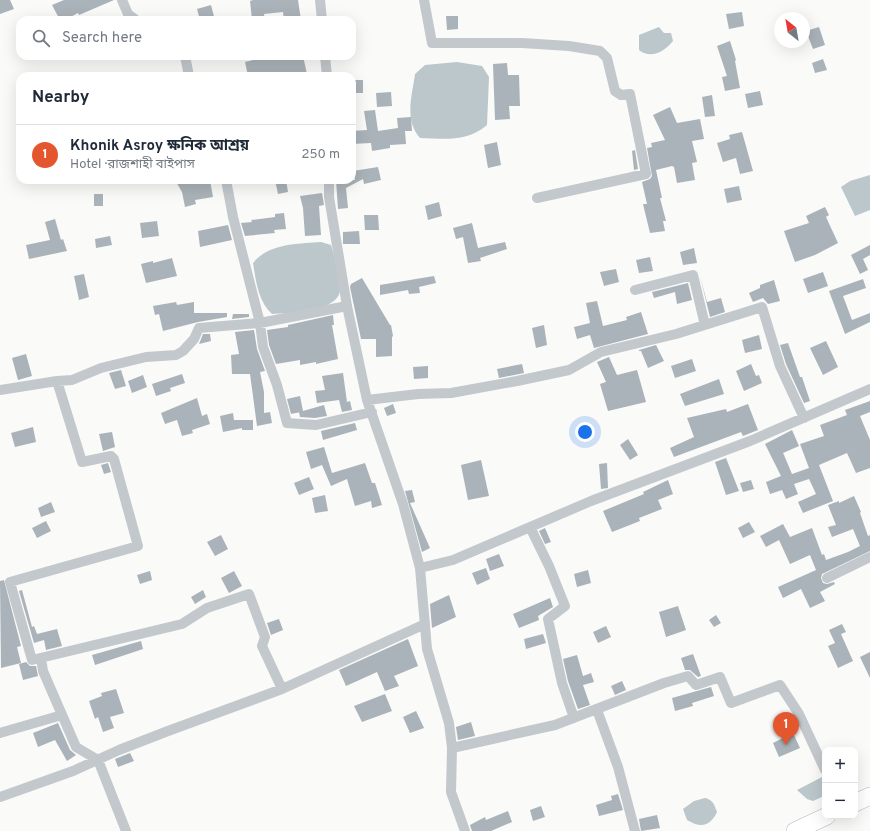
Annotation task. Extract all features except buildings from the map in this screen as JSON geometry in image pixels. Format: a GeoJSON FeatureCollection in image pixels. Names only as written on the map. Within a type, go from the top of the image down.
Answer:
{"type":"FeatureCollection","features":[{"type":"Feature","properties":{"kind":"highway"},"geometry":{"type":"LineString","coordinates":[[858,802],[870,796]]}},
{"type":"Feature","properties":{"kind":"highway"},"geometry":{"type":"LineString","coordinates":[[795,831],[822,818]]}},
{"type":"Feature","properties":{"kind":"street"},"geometry":{"type":"LineString","coordinates":[[122,0],[128,14],[131,16]]}},
{"type":"Feature","properties":{"kind":"street"},"geometry":{"type":"LineString","coordinates":[[320,0],[322,16]]}},
{"type":"Feature","properties":{"kind":"street"},"geometry":{"type":"LineString","coordinates":[[424,0],[432,43],[522,43],[569,46],[600,51],[607,58],[615,91],[621,95],[630,94],[646,174],[537,198]]}},
{"type":"Feature","properties":{"kind":"street"},"geometry":{"type":"LineString","coordinates":[[186,60],[188,72]]}},
{"type":"Feature","properties":{"kind":"street"},"geometry":{"type":"LineString","coordinates":[[325,60],[326,72]]}},
{"type":"Feature","properties":{"kind":"street"},"geometry":{"type":"LineString","coordinates":[[227,184],[233,217],[260,323],[263,346],[277,385],[287,423],[316,425],[372,412]]}},
{"type":"Feature","properties":{"kind":"street"},"geometry":{"type":"LineString","coordinates":[[329,184],[329,197],[347,306],[367,400],[403,504],[420,568],[427,649],[449,723],[452,748],[451,792],[465,831]]}},
{"type":"Feature","properties":{"kind":"street"},"geometry":{"type":"LineString","coordinates":[[635,290],[693,275],[705,325]]}},
{"type":"Feature","properties":{"kind":"street"},"geometry":{"type":"LineString","coordinates":[[0,390],[72,380],[101,368],[146,357],[176,355],[183,351],[194,339],[199,328],[260,323],[347,306]]}},
{"type":"Feature","properties":{"kind":"street"},"geometry":{"type":"LineString","coordinates":[[367,400],[418,394],[451,393],[569,370],[601,352],[676,334],[762,307],[780,366],[804,418]]}},
{"type":"Feature","properties":{"kind":"street"},"geometry":{"type":"LineString","coordinates":[[57,381],[82,462],[111,456],[114,459],[138,546],[10,582],[32,660],[182,624],[207,608],[250,594],[265,637],[262,646],[282,689]]}},
{"type":"Feature","properties":{"kind":"street"},"geometry":{"type":"LineString","coordinates":[[420,568],[453,560],[591,501],[750,441],[870,389]]}},
{"type":"Feature","properties":{"kind":"street"},"geometry":{"type":"LineString","coordinates":[[530,527],[549,566],[565,606],[548,619],[562,682],[574,718]]}},
{"type":"Feature","properties":{"kind":"street"},"geometry":{"type":"LineString","coordinates":[[827,578],[870,557]]}},
{"type":"Feature","properties":{"kind":"street"},"geometry":{"type":"LineString","coordinates":[[0,797],[73,771],[147,739],[282,689],[425,624]]}},
{"type":"Feature","properties":{"kind":"street"},"geometry":{"type":"LineString","coordinates":[[41,658],[44,671],[76,747],[98,760],[126,831]]}},
{"type":"Feature","properties":{"kind":"street"},"geometry":{"type":"LineString","coordinates":[[452,748],[555,725],[664,683],[688,676],[696,685],[720,677],[731,703],[780,685],[798,714],[822,764]]}},
{"type":"Feature","properties":{"kind":"street"},"geometry":{"type":"LineString","coordinates":[[597,710],[618,767],[635,831]]}},
{"type":"Feature","properties":{"kind":"street"},"geometry":{"type":"LineString","coordinates":[[0,733],[62,715]]}},
{"type":"Feature","properties":{"kind":"shaded area"},"geometry":{"type":"Polygon","coordinates":[[[659,27],[664,33],[671,33],[673,41],[658,53],[648,54],[639,50],[639,35],[659,27]]]}},
{"type":"Feature","properties":{"kind":"shaded area"},"geometry":{"type":"Polygon","coordinates":[[[457,62],[482,66],[489,77],[487,125],[464,137],[447,139],[420,138],[412,123],[410,108],[415,74],[425,65],[457,62]]]}},
{"type":"Feature","properties":{"kind":"shaded area"},"geometry":{"type":"Polygon","coordinates":[[[870,175],[870,210],[855,216],[841,187],[850,181],[870,175]]]}},
{"type":"Feature","properties":{"kind":"shaded area"},"geometry":{"type":"Polygon","coordinates":[[[321,242],[331,245],[340,287],[337,298],[322,307],[311,310],[272,314],[267,309],[261,297],[253,263],[260,256],[275,248],[294,244],[321,242]]]}},
{"type":"Feature","properties":{"kind":"shaded area"},"geometry":{"type":"Polygon","coordinates":[[[822,777],[822,797],[813,801],[807,799],[797,790],[822,777]]]}},
{"type":"Feature","properties":{"kind":"shaded area"},"geometry":{"type":"Polygon","coordinates":[[[705,798],[713,803],[717,812],[711,821],[704,825],[700,825],[687,820],[683,809],[694,801],[705,798]]]}},
{"type":"Feature","properties":{"kind":"place","name":"Khonik Asroy ক্ষনিক আশ্রয়"},"geometry":{"type":"Point","coordinates":[786,745]}}]}
